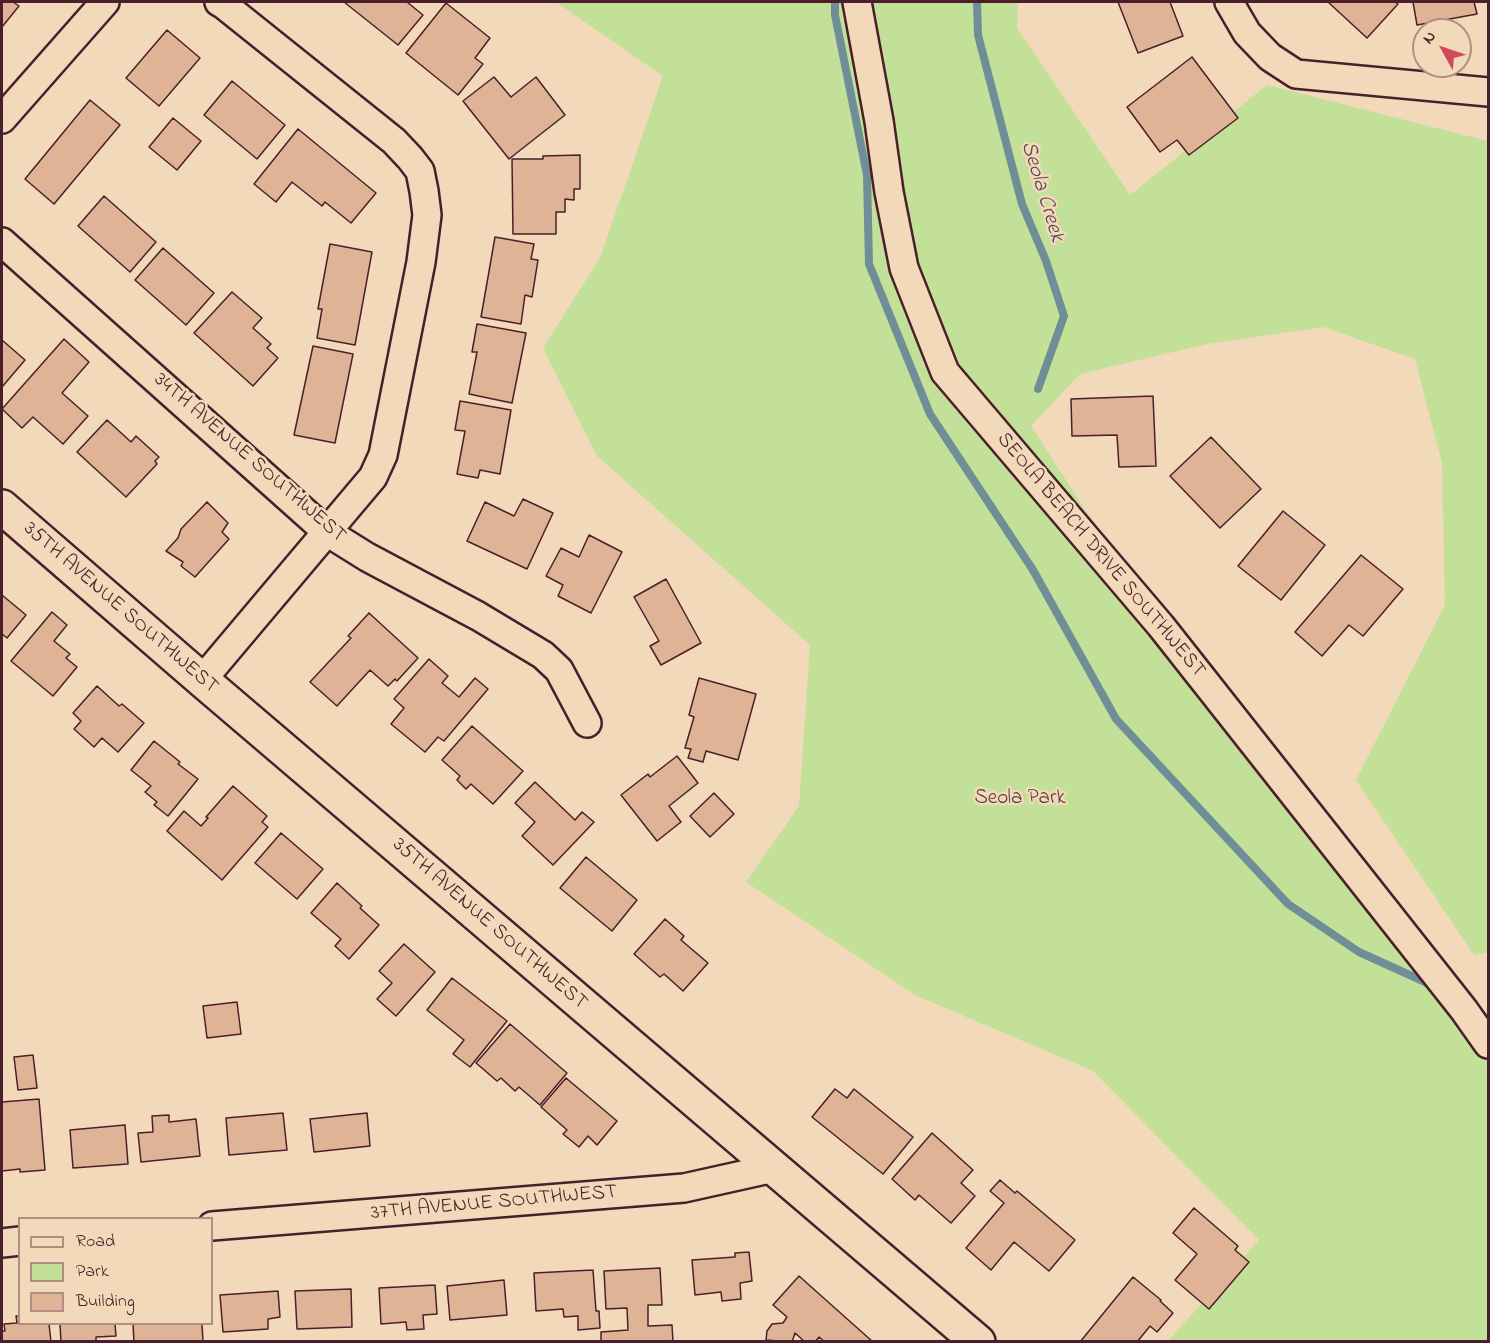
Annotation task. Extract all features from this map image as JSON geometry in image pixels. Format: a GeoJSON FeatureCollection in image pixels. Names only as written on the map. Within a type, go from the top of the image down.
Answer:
{"type":"FeatureCollection","features":[{"type":"Feature","properties":{"kind":"street"},"geometry":{"type":"LineString","coordinates":[[2,119],[105,2]]}},
{"type":"Feature","properties":{"kind":"street"},"geometry":{"type":"LineString","coordinates":[[202,680],[373,477],[383,455],[421,262],[427,215],[420,171],[394,141],[219,2]]}},
{"type":"Feature","properties":{"kind":"street","name":"SEOLA BEACH DRIVE SOUTHWEST"},"geometry":{"type":"LineString","coordinates":[[856,2],[904,267],[945,372],[1161,627],[1464,1010],[1488,1044]]}},
{"type":"Feature","properties":{"kind":"street"},"geometry":{"type":"LineString","coordinates":[[1230,2],[1247,33],[1270,57],[1296,74],[1488,92]]}},
{"type":"Feature","properties":{"kind":"street","name":"34TH AVENUE SOUTHWEST"},"geometry":{"type":"LineString","coordinates":[[2,242],[327,532],[367,557],[478,616],[543,655],[559,670],[587,723]]}},
{"type":"Feature","properties":{"kind":"street","name":"35TH AVENUE SOUTHWEST"},"geometry":{"type":"LineString","coordinates":[[2,507],[978,1341]]}},
{"type":"Feature","properties":{"kind":"street","name":"37TH AVENUE SOUTHWEST"},"geometry":{"type":"LineString","coordinates":[[213,1226],[684,1188],[774,1168]]}},
{"type":"Feature","properties":{"kind":"street"},"geometry":{"type":"LineString","coordinates":[[2,1243],[18,1241]]}},
{"type":"Feature","properties":{"kind":"green space","name":"Seola Park"},"geometry":{"type":"Polygon","coordinates":[[[556,2],[1018,2],[1017,28],[1130,195],[1267,85],[1488,141],[1488,952],[1474,955],[1356,780],[1445,605],[1442,463],[1415,359],[1323,327],[1207,344],[1080,374],[1031,426],[1161,627],[1488,1018],[1488,1341],[1168,1341],[1259,1240],[1093,1071],[915,995],[746,882],[799,806],[810,645],[597,456],[543,348],[600,258],[663,76],[556,2]]]}},
{"type":"Feature","properties":{"kind":"building"},"geometry":{"type":"Polygon","coordinates":[[[2,2],[13,2],[19,6],[2,27],[2,2]]]}},
{"type":"Feature","properties":{"kind":"building"},"geometry":{"type":"Polygon","coordinates":[[[344,2],[407,2],[423,15],[398,45],[344,2]]]}},
{"type":"Feature","properties":{"kind":"building"},"geometry":{"type":"Polygon","coordinates":[[[1118,2],[1170,2],[1183,36],[1138,53],[1118,2]]]}},
{"type":"Feature","properties":{"kind":"building"},"geometry":{"type":"Polygon","coordinates":[[[1328,2],[1395,2],[1398,4],[1367,38],[1328,2]]]}},
{"type":"Feature","properties":{"kind":"building"},"geometry":{"type":"Polygon","coordinates":[[[1413,2],[1474,2],[1477,14],[1455,18],[1416,18],[1413,2]]]}},
{"type":"Feature","properties":{"kind":"building"},"geometry":{"type":"Polygon","coordinates":[[[446,3],[490,38],[475,58],[483,64],[458,95],[406,53],[446,3]]]}},
{"type":"Feature","properties":{"kind":"building"},"geometry":{"type":"Polygon","coordinates":[[[167,30],[200,58],[159,106],[126,78],[167,30]]]}},
{"type":"Feature","properties":{"kind":"building"},"geometry":{"type":"Polygon","coordinates":[[[1192,57],[1238,118],[1189,155],[1177,140],[1160,152],[1127,107],[1192,57]]]}},
{"type":"Feature","properties":{"kind":"building"},"geometry":{"type":"Polygon","coordinates":[[[494,77],[511,97],[536,77],[565,115],[509,159],[463,101],[494,77]]]}},
{"type":"Feature","properties":{"kind":"building"},"geometry":{"type":"Polygon","coordinates":[[[232,81],[285,125],[257,159],[204,115],[232,81]]]}},
{"type":"Feature","properties":{"kind":"building"},"geometry":{"type":"Polygon","coordinates":[[[90,100],[120,125],[54,204],[25,179],[90,100]]]}},
{"type":"Feature","properties":{"kind":"building"},"geometry":{"type":"Polygon","coordinates":[[[173,118],[201,141],[177,170],[149,147],[173,118]]]}},
{"type":"Feature","properties":{"kind":"building"},"geometry":{"type":"Polygon","coordinates":[[[298,129],[376,193],[351,223],[325,202],[322,206],[292,182],[276,202],[254,184],[298,129]]]}},
{"type":"Feature","properties":{"kind":"building"},"geometry":{"type":"Polygon","coordinates":[[[580,155],[580,189],[574,189],[574,200],[565,199],[565,212],[556,212],[556,234],[513,234],[512,159],[543,159],[543,156],[580,155]]]}},
{"type":"Feature","properties":{"kind":"building"},"geometry":{"type":"Polygon","coordinates":[[[104,196],[156,242],[130,272],[78,226],[104,196]]]}},
{"type":"Feature","properties":{"kind":"building"},"geometry":{"type":"Polygon","coordinates":[[[495,237],[534,244],[531,259],[538,260],[532,297],[525,295],[521,324],[481,317],[495,237]]]}},
{"type":"Feature","properties":{"kind":"building"},"geometry":{"type":"Polygon","coordinates":[[[330,244],[372,252],[355,345],[317,338],[322,309],[318,309],[330,244]]]}},
{"type":"Feature","properties":{"kind":"building"},"geometry":{"type":"Polygon","coordinates":[[[163,248],[214,293],[186,325],[135,280],[163,248]]]}},
{"type":"Feature","properties":{"kind":"building"},"geometry":{"type":"Polygon","coordinates":[[[232,292],[262,318],[253,328],[271,344],[267,348],[278,358],[253,386],[194,333],[232,292]]]}},
{"type":"Feature","properties":{"kind":"building"},"geometry":{"type":"Polygon","coordinates":[[[477,324],[526,333],[512,403],[469,394],[477,352],[472,352],[477,324]]]}},
{"type":"Feature","properties":{"kind":"building"},"geometry":{"type":"Polygon","coordinates":[[[64,339],[89,362],[62,393],[88,416],[63,444],[33,417],[22,428],[2,409],[64,339]]]}},
{"type":"Feature","properties":{"kind":"building"},"geometry":{"type":"Polygon","coordinates":[[[2,340],[25,360],[2,387],[2,340]]]}},
{"type":"Feature","properties":{"kind":"building"},"geometry":{"type":"Polygon","coordinates":[[[313,346],[353,354],[335,443],[294,435],[313,346]]]}},
{"type":"Feature","properties":{"kind":"building"},"geometry":{"type":"Polygon","coordinates":[[[1153,396],[1156,466],[1119,467],[1117,435],[1072,436],[1071,399],[1153,396]]]}},
{"type":"Feature","properties":{"kind":"building"},"geometry":{"type":"Polygon","coordinates":[[[460,401],[511,410],[500,474],[480,470],[478,478],[457,474],[465,431],[455,430],[460,401]]]}},
{"type":"Feature","properties":{"kind":"building"},"geometry":{"type":"Polygon","coordinates":[[[107,420],[131,442],[136,436],[159,457],[155,461],[157,464],[126,497],[77,452],[107,420]]]}},
{"type":"Feature","properties":{"kind":"building"},"geometry":{"type":"Polygon","coordinates":[[[1211,437],[1261,489],[1220,528],[1170,476],[1211,437]]]}},
{"type":"Feature","properties":{"kind":"building"},"geometry":{"type":"Polygon","coordinates":[[[523,499],[553,513],[527,569],[467,541],[485,502],[514,516],[523,499]]]}},
{"type":"Feature","properties":{"kind":"building"},"geometry":{"type":"Polygon","coordinates":[[[207,502],[228,523],[222,532],[229,539],[195,577],[181,566],[183,562],[166,551],[178,538],[181,529],[207,502]]]}},
{"type":"Feature","properties":{"kind":"building"},"geometry":{"type":"Polygon","coordinates":[[[1283,511],[1325,545],[1281,600],[1238,566],[1283,511]]]}},
{"type":"Feature","properties":{"kind":"building"},"geometry":{"type":"Polygon","coordinates":[[[589,535],[622,552],[591,613],[558,596],[563,585],[546,576],[561,548],[579,557],[589,535]]]}},
{"type":"Feature","properties":{"kind":"building"},"geometry":{"type":"Polygon","coordinates":[[[1361,555],[1403,589],[1363,636],[1349,625],[1322,656],[1295,632],[1361,555]]]}},
{"type":"Feature","properties":{"kind":"building"},"geometry":{"type":"Polygon","coordinates":[[[666,579],[701,643],[661,665],[650,646],[659,641],[634,597],[666,579]]]}},
{"type":"Feature","properties":{"kind":"building"},"geometry":{"type":"Polygon","coordinates":[[[2,595],[26,615],[7,638],[2,634],[2,595]]]}},
{"type":"Feature","properties":{"kind":"building"},"geometry":{"type":"Polygon","coordinates":[[[52,612],[67,625],[54,641],[70,654],[66,658],[77,667],[53,696],[11,661],[52,612]]]}},
{"type":"Feature","properties":{"kind":"building"},"geometry":{"type":"Polygon","coordinates":[[[369,613],[418,658],[397,681],[395,679],[388,686],[370,670],[337,706],[310,682],[351,638],[348,636],[369,613]]]}},
{"type":"Feature","properties":{"kind":"building"},"geometry":{"type":"Polygon","coordinates":[[[429,659],[448,676],[442,683],[459,697],[475,678],[488,689],[444,741],[438,737],[425,752],[391,724],[404,708],[394,699],[429,659]]]}},
{"type":"Feature","properties":{"kind":"building"},"geometry":{"type":"Polygon","coordinates":[[[699,678],[756,694],[738,760],[706,751],[703,762],[688,758],[691,749],[685,748],[694,717],[689,715],[699,678]]]}},
{"type":"Feature","properties":{"kind":"building"},"geometry":{"type":"Polygon","coordinates":[[[97,686],[119,706],[122,704],[144,723],[118,752],[102,738],[94,747],[74,729],[81,721],[73,713],[97,686]]]}},
{"type":"Feature","properties":{"kind":"building"},"geometry":{"type":"Polygon","coordinates":[[[472,726],[523,771],[493,804],[471,784],[466,789],[457,780],[460,776],[442,760],[472,726]]]}},
{"type":"Feature","properties":{"kind":"building"},"geometry":{"type":"Polygon","coordinates":[[[154,741],[198,779],[168,816],[154,805],[157,802],[145,792],[151,786],[131,770],[154,741]]]}},
{"type":"Feature","properties":{"kind":"building"},"geometry":{"type":"Polygon","coordinates":[[[677,756],[698,783],[669,806],[681,822],[657,841],[621,795],[648,774],[650,777],[677,756]]]}},
{"type":"Feature","properties":{"kind":"building"},"geometry":{"type":"Polygon","coordinates":[[[535,782],[575,820],[582,812],[594,822],[553,865],[522,836],[535,822],[515,803],[535,782]]]}},
{"type":"Feature","properties":{"kind":"building"},"geometry":{"type":"Polygon","coordinates":[[[233,786],[267,816],[262,822],[268,827],[222,880],[167,831],[184,811],[201,826],[233,786]]]}},
{"type":"Feature","properties":{"kind":"building"},"geometry":{"type":"Polygon","coordinates":[[[714,793],[734,814],[710,837],[690,816],[714,793]]]}},
{"type":"Feature","properties":{"kind":"building"},"geometry":{"type":"Polygon","coordinates":[[[281,833],[323,869],[297,899],[255,863],[281,833]]]}},
{"type":"Feature","properties":{"kind":"building"},"geometry":{"type":"Polygon","coordinates":[[[586,857],[637,900],[612,931],[560,888],[586,857]]]}},
{"type":"Feature","properties":{"kind":"building"},"geometry":{"type":"Polygon","coordinates":[[[337,883],[379,925],[349,959],[335,946],[341,939],[311,913],[337,883]]]}},
{"type":"Feature","properties":{"kind":"building"},"geometry":{"type":"Polygon","coordinates":[[[665,919],[684,936],[681,940],[708,963],[683,991],[664,974],[660,977],[634,954],[665,919]]]}},
{"type":"Feature","properties":{"kind":"building"},"geometry":{"type":"Polygon","coordinates":[[[404,944],[435,972],[396,1016],[377,999],[392,983],[379,971],[404,944]]]}},
{"type":"Feature","properties":{"kind":"building"},"geometry":{"type":"Polygon","coordinates":[[[452,978],[507,1021],[470,1067],[453,1054],[464,1040],[427,1010],[452,978]]]}},
{"type":"Feature","properties":{"kind":"building"},"geometry":{"type":"Polygon","coordinates":[[[237,1002],[241,1034],[207,1038],[203,1006],[237,1002]]]}},
{"type":"Feature","properties":{"kind":"building"},"geometry":{"type":"Polygon","coordinates":[[[510,1024],[567,1073],[540,1105],[519,1087],[515,1091],[501,1078],[497,1081],[476,1063],[510,1024]]]}},
{"type":"Feature","properties":{"kind":"building"},"geometry":{"type":"Polygon","coordinates":[[[33,1055],[37,1088],[18,1090],[14,1057],[33,1055]]]}},
{"type":"Feature","properties":{"kind":"building"},"geometry":{"type":"Polygon","coordinates":[[[566,1078],[617,1121],[597,1145],[588,1136],[579,1147],[563,1134],[567,1130],[541,1107],[566,1078]]]}},
{"type":"Feature","properties":{"kind":"building"},"geometry":{"type":"Polygon","coordinates":[[[835,1089],[847,1098],[854,1089],[913,1137],[883,1174],[812,1117],[835,1089]]]}},
{"type":"Feature","properties":{"kind":"building"},"geometry":{"type":"Polygon","coordinates":[[[39,1099],[45,1170],[2,1171],[2,1102],[39,1099]]]}},
{"type":"Feature","properties":{"kind":"building"},"geometry":{"type":"Polygon","coordinates":[[[283,1113],[287,1150],[229,1155],[226,1118],[283,1113]]]}},
{"type":"Feature","properties":{"kind":"building"},"geometry":{"type":"Polygon","coordinates":[[[367,1113],[370,1146],[314,1152],[310,1119],[367,1113]]]}},
{"type":"Feature","properties":{"kind":"building"},"geometry":{"type":"Polygon","coordinates":[[[169,1115],[169,1122],[196,1119],[200,1156],[141,1162],[138,1133],[153,1132],[152,1116],[169,1115]]]}},
{"type":"Feature","properties":{"kind":"building"},"geometry":{"type":"Polygon","coordinates":[[[125,1125],[128,1164],[73,1168],[70,1130],[125,1125]]]}},
{"type":"Feature","properties":{"kind":"building"},"geometry":{"type":"Polygon","coordinates":[[[932,1133],[973,1170],[961,1183],[975,1196],[951,1223],[919,1195],[915,1200],[892,1179],[932,1133]]]}},
{"type":"Feature","properties":{"kind":"building"},"geometry":{"type":"Polygon","coordinates":[[[1000,1180],[1015,1193],[1017,1191],[1075,1240],[1049,1271],[1014,1242],[991,1270],[966,1248],[1004,1203],[990,1191],[1000,1180]]]}},
{"type":"Feature","properties":{"kind":"building"},"geometry":{"type":"Polygon","coordinates":[[[1194,1208],[1238,1246],[1235,1250],[1249,1262],[1209,1309],[1175,1280],[1197,1254],[1173,1233],[1194,1208]]]}},
{"type":"Feature","properties":{"kind":"building"},"geometry":{"type":"Polygon","coordinates":[[[749,1252],[752,1281],[740,1283],[741,1299],[722,1301],[721,1292],[695,1295],[692,1260],[735,1257],[735,1253],[749,1252]]]}},
{"type":"Feature","properties":{"kind":"building"},"geometry":{"type":"Polygon","coordinates":[[[660,1268],[662,1305],[648,1305],[648,1326],[672,1325],[673,1342],[601,1342],[601,1332],[628,1330],[627,1308],[606,1309],[604,1271],[660,1268]]]}},
{"type":"Feature","properties":{"kind":"building"},"geometry":{"type":"Polygon","coordinates":[[[593,1270],[596,1311],[599,1311],[600,1328],[578,1330],[578,1316],[564,1317],[563,1309],[536,1311],[534,1273],[593,1270]]]}},
{"type":"Feature","properties":{"kind":"building"},"geometry":{"type":"Polygon","coordinates":[[[799,1276],[873,1342],[825,1342],[819,1337],[815,1342],[805,1342],[795,1333],[792,1342],[766,1340],[767,1331],[772,1324],[783,1323],[787,1317],[773,1305],[799,1276]]]}},
{"type":"Feature","properties":{"kind":"building"},"geometry":{"type":"Polygon","coordinates":[[[1133,1277],[1173,1313],[1157,1332],[1150,1326],[1137,1342],[1080,1342],[1133,1277]]]}},
{"type":"Feature","properties":{"kind":"building"},"geometry":{"type":"Polygon","coordinates":[[[504,1280],[507,1315],[450,1320],[447,1286],[504,1280]]]}},
{"type":"Feature","properties":{"kind":"building"},"geometry":{"type":"Polygon","coordinates":[[[435,1285],[437,1314],[423,1315],[424,1329],[407,1330],[406,1322],[381,1324],[379,1288],[435,1285]]]}},
{"type":"Feature","properties":{"kind":"building"},"geometry":{"type":"Polygon","coordinates":[[[351,1289],[352,1327],[297,1329],[295,1291],[351,1289]]]}},
{"type":"Feature","properties":{"kind":"building"},"geometry":{"type":"Polygon","coordinates":[[[278,1291],[280,1317],[268,1319],[268,1329],[223,1332],[220,1295],[278,1291]]]}},
{"type":"Feature","properties":{"kind":"building"},"geometry":{"type":"Polygon","coordinates":[[[16,1316],[18,1316],[18,1325],[49,1325],[51,1342],[2,1342],[4,1324],[17,1323],[16,1316]]]}},
{"type":"Feature","properties":{"kind":"building"},"geometry":{"type":"Polygon","coordinates":[[[60,1325],[115,1325],[116,1336],[96,1337],[96,1342],[61,1342],[60,1325]]]}},
{"type":"Feature","properties":{"kind":"building"},"geometry":{"type":"Polygon","coordinates":[[[133,1325],[202,1325],[203,1342],[134,1342],[133,1325]]]}},
{"type":"Feature","properties":{"kind":"waterway"},"geometry":{"type":"LineString","coordinates":[[835,2],[835,15],[867,175],[869,264],[930,414],[1033,570],[1116,719],[1288,904],[1359,952],[1434,986]]}},
{"type":"Feature","properties":{"kind":"waterway","name":"Seola Creek"},"geometry":{"type":"LineString","coordinates":[[977,2],[978,35],[1022,204],[1046,261],[1064,316],[1038,389]]}}]}
